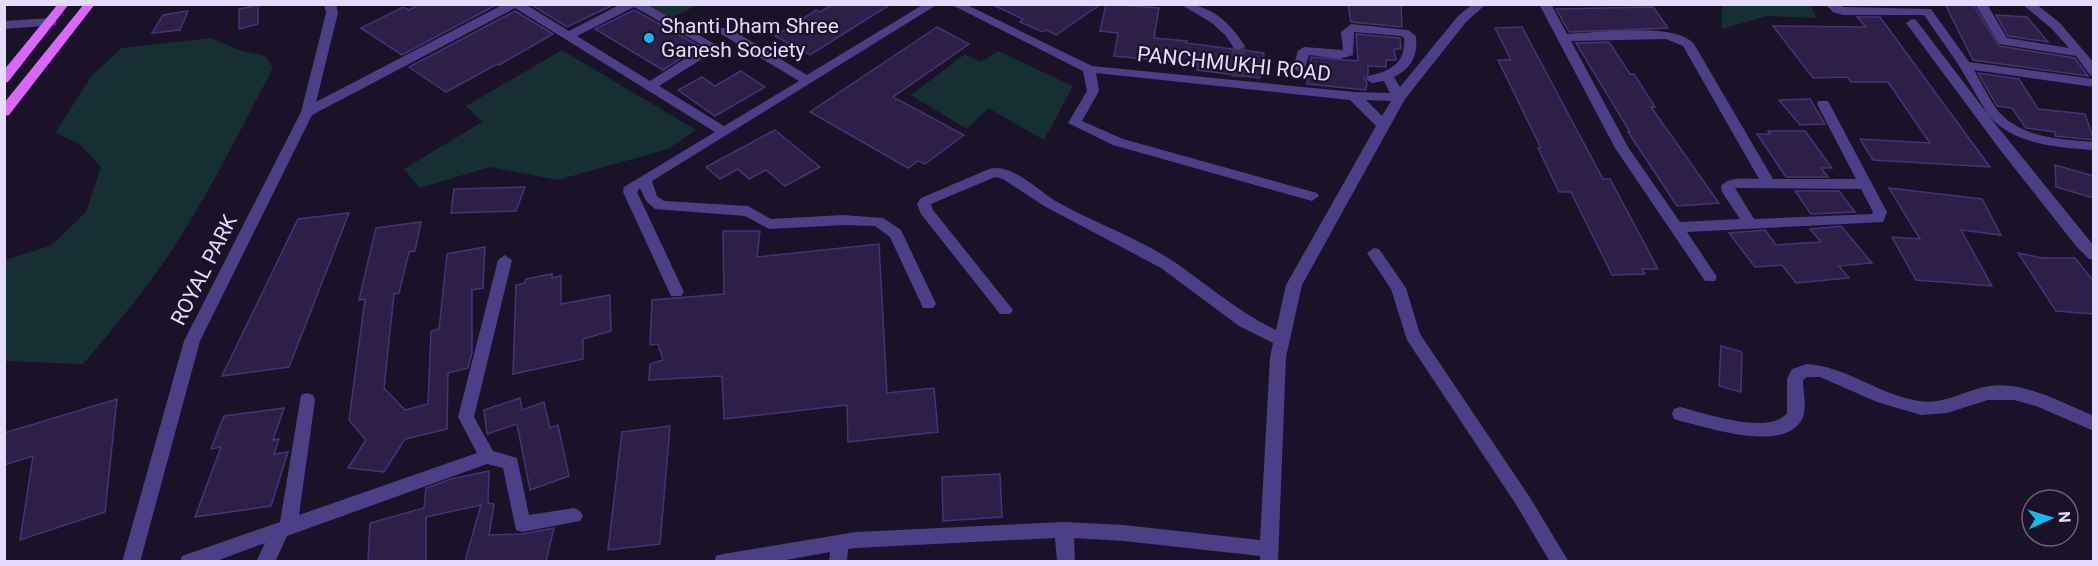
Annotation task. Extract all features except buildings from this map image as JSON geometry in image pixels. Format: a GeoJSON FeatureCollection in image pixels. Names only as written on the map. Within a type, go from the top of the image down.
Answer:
{"type":"FeatureCollection","features":[{"type":"Feature","properties":{"kind":"main road"},"geometry":{"type":"LineString","coordinates":[[4,79],[52,22],[64,4]]}},
{"type":"Feature","properties":{"kind":"main road"},"geometry":{"type":"LineString","coordinates":[[4,112],[90,4]]}},
{"type":"Feature","properties":{"kind":"street","name":"ROYAL PARK"},"geometry":{"type":"LineString","coordinates":[[131,561],[192,341],[308,112],[332,13],[330,4]]}},
{"type":"Feature","properties":{"kind":"street"},"geometry":{"type":"LineString","coordinates":[[308,112],[515,4],[725,132]]}},
{"type":"Feature","properties":{"kind":"street"},"geometry":{"type":"LineString","coordinates":[[569,36],[631,4]]}},
{"type":"Feature","properties":{"kind":"street"},"geometry":{"type":"LineString","coordinates":[[637,4],[710,45],[709,50],[650,86]]}},
{"type":"Feature","properties":{"kind":"street"},"geometry":{"type":"LineString","coordinates":[[676,292],[630,192],[631,187],[933,4]]}},
{"type":"Feature","properties":{"kind":"street","name":"PANCHMUKHI ROAD"},"geometry":{"type":"LineString","coordinates":[[955,4],[1089,69],[1236,80],[1354,96],[1399,97]]}},
{"type":"Feature","properties":{"kind":"street"},"geometry":{"type":"LineString","coordinates":[[1185,4],[1196,8],[1223,25],[1233,35],[1239,46]]}},
{"type":"Feature","properties":{"kind":"street"},"geometry":{"type":"LineString","coordinates":[[723,561],[856,540],[1064,530],[1124,532],[1269,555],[1277,379],[1282,340],[1294,285],[1399,97],[1462,19],[1481,4]]}},
{"type":"Feature","properties":{"kind":"street"},"geometry":{"type":"LineString","coordinates":[[1545,4],[1622,148],[1710,277]]}},
{"type":"Feature","properties":{"kind":"street"},"geometry":{"type":"LineString","coordinates":[[1830,4],[1843,12],[1924,8],[1965,65],[1988,109],[2009,128],[2052,141],[2094,146]]}},
{"type":"Feature","properties":{"kind":"street"},"geometry":{"type":"LineString","coordinates":[[1982,4],[2003,41],[2081,53]]}},
{"type":"Feature","properties":{"kind":"street"},"geometry":{"type":"LineString","coordinates":[[2027,4],[2046,16],[2081,53],[2094,72]]}},
{"type":"Feature","properties":{"kind":"street"},"geometry":{"type":"LineString","coordinates":[[4,25],[52,22]]}},
{"type":"Feature","properties":{"kind":"street"},"geometry":{"type":"LineString","coordinates":[[1912,22],[2006,148],[2094,255]]}},
{"type":"Feature","properties":{"kind":"street"},"geometry":{"type":"LineString","coordinates":[[1299,68],[1304,51],[1340,55],[1349,52],[1347,32],[1351,28],[1407,34],[1411,38],[1409,57],[1401,69],[1388,77],[1372,79]]}},
{"type":"Feature","properties":{"kind":"street"},"geometry":{"type":"LineString","coordinates":[[725,31],[806,80]]}},
{"type":"Feature","properties":{"kind":"street"},"geometry":{"type":"LineString","coordinates":[[1564,38],[1667,35],[1683,40],[1688,44],[1769,184]]}},
{"type":"Feature","properties":{"kind":"street"},"geometry":{"type":"LineString","coordinates":[[1965,65],[2094,82]]}},
{"type":"Feature","properties":{"kind":"street"},"geometry":{"type":"LineString","coordinates":[[1089,69],[1092,91],[1076,123],[1118,142],[1312,196]]}},
{"type":"Feature","properties":{"kind":"street"},"geometry":{"type":"LineString","coordinates":[[1388,77],[1399,97]]}},
{"type":"Feature","properties":{"kind":"street"},"geometry":{"type":"LineString","coordinates":[[1354,96],[1383,125]]}},
{"type":"Feature","properties":{"kind":"street"},"geometry":{"type":"LineString","coordinates":[[1676,227],[1878,219],[1880,212],[1823,104]]}},
{"type":"Feature","properties":{"kind":"street"},"geometry":{"type":"LineString","coordinates":[[1005,310],[926,211],[924,204],[994,172],[1007,175],[1049,203],[1166,264],[1244,321],[1282,340]]}},
{"type":"Feature","properties":{"kind":"street"},"geometry":{"type":"LineString","coordinates":[[644,179],[651,198],[660,206],[748,211],[769,224],[843,220],[878,221],[896,234],[928,304]]}},
{"type":"Feature","properties":{"kind":"street"},"geometry":{"type":"LineString","coordinates":[[1751,225],[1729,192],[1728,186],[1736,183],[1865,184]]}},
{"type":"Feature","properties":{"kind":"street"},"geometry":{"type":"LineString","coordinates":[[1374,253],[1398,288],[1413,336],[1523,501],[1560,561]]}},
{"type":"Feature","properties":{"kind":"street"},"geometry":{"type":"LineString","coordinates":[[487,457],[466,417],[505,260]]}},
{"type":"Feature","properties":{"kind":"street"},"geometry":{"type":"LineString","coordinates":[[1680,414],[1762,431],[1778,428],[1791,422],[1797,410],[1793,382],[1798,373],[1807,369],[1822,371],[1891,399],[1924,408],[1941,407],[1990,392],[2008,392],[2026,396],[2094,424]]}},
{"type":"Feature","properties":{"kind":"street"},"geometry":{"type":"LineString","coordinates":[[266,561],[284,529],[307,400]]}},
{"type":"Feature","properties":{"kind":"street"},"geometry":{"type":"LineString","coordinates":[[189,561],[487,457],[511,463],[522,524],[574,516]]}},
{"type":"Feature","properties":{"kind":"street"},"geometry":{"type":"LineString","coordinates":[[1064,530],[1066,561]]}},
{"type":"Feature","properties":{"kind":"street"},"geometry":{"type":"LineString","coordinates":[[838,561],[840,543]]}},
{"type":"Feature","properties":{"kind":"green space"},"geometry":{"type":"Polygon","coordinates":[[[646,5],[697,5],[670,19],[646,5]]]}},
{"type":"Feature","properties":{"kind":"green space"},"geometry":{"type":"Polygon","coordinates":[[[1722,5],[1810,5],[1817,18],[1767,16],[1722,29],[1722,5]]]}},
{"type":"Feature","properties":{"kind":"green space"},"geometry":{"type":"Polygon","coordinates":[[[211,38],[242,51],[265,56],[273,68],[214,179],[176,244],[131,306],[83,364],[5,361],[5,260],[52,245],[86,212],[101,167],[78,143],[55,133],[92,75],[122,48],[211,38]]]}},
{"type":"Feature","properties":{"kind":"green space"},"geometry":{"type":"Polygon","coordinates":[[[562,50],[696,130],[668,149],[558,180],[490,167],[420,188],[404,169],[482,122],[466,106],[562,50]]]}},
{"type":"Feature","properties":{"kind":"green space"},"geometry":{"type":"Polygon","coordinates":[[[998,51],[1073,86],[1044,140],[988,108],[967,129],[911,95],[965,54],[981,62],[998,51]]]}},
{"type":"Feature","properties":{"kind":"tunnel"},"geometry":{"type":"LineString","coordinates":[[1237,77],[1239,46]]}},
{"type":"Feature","properties":{"kind":"place","name":"Shanti Dham Shree Ganesh Society"},"geometry":{"type":"Point","coordinates":[649,38]}}]}
